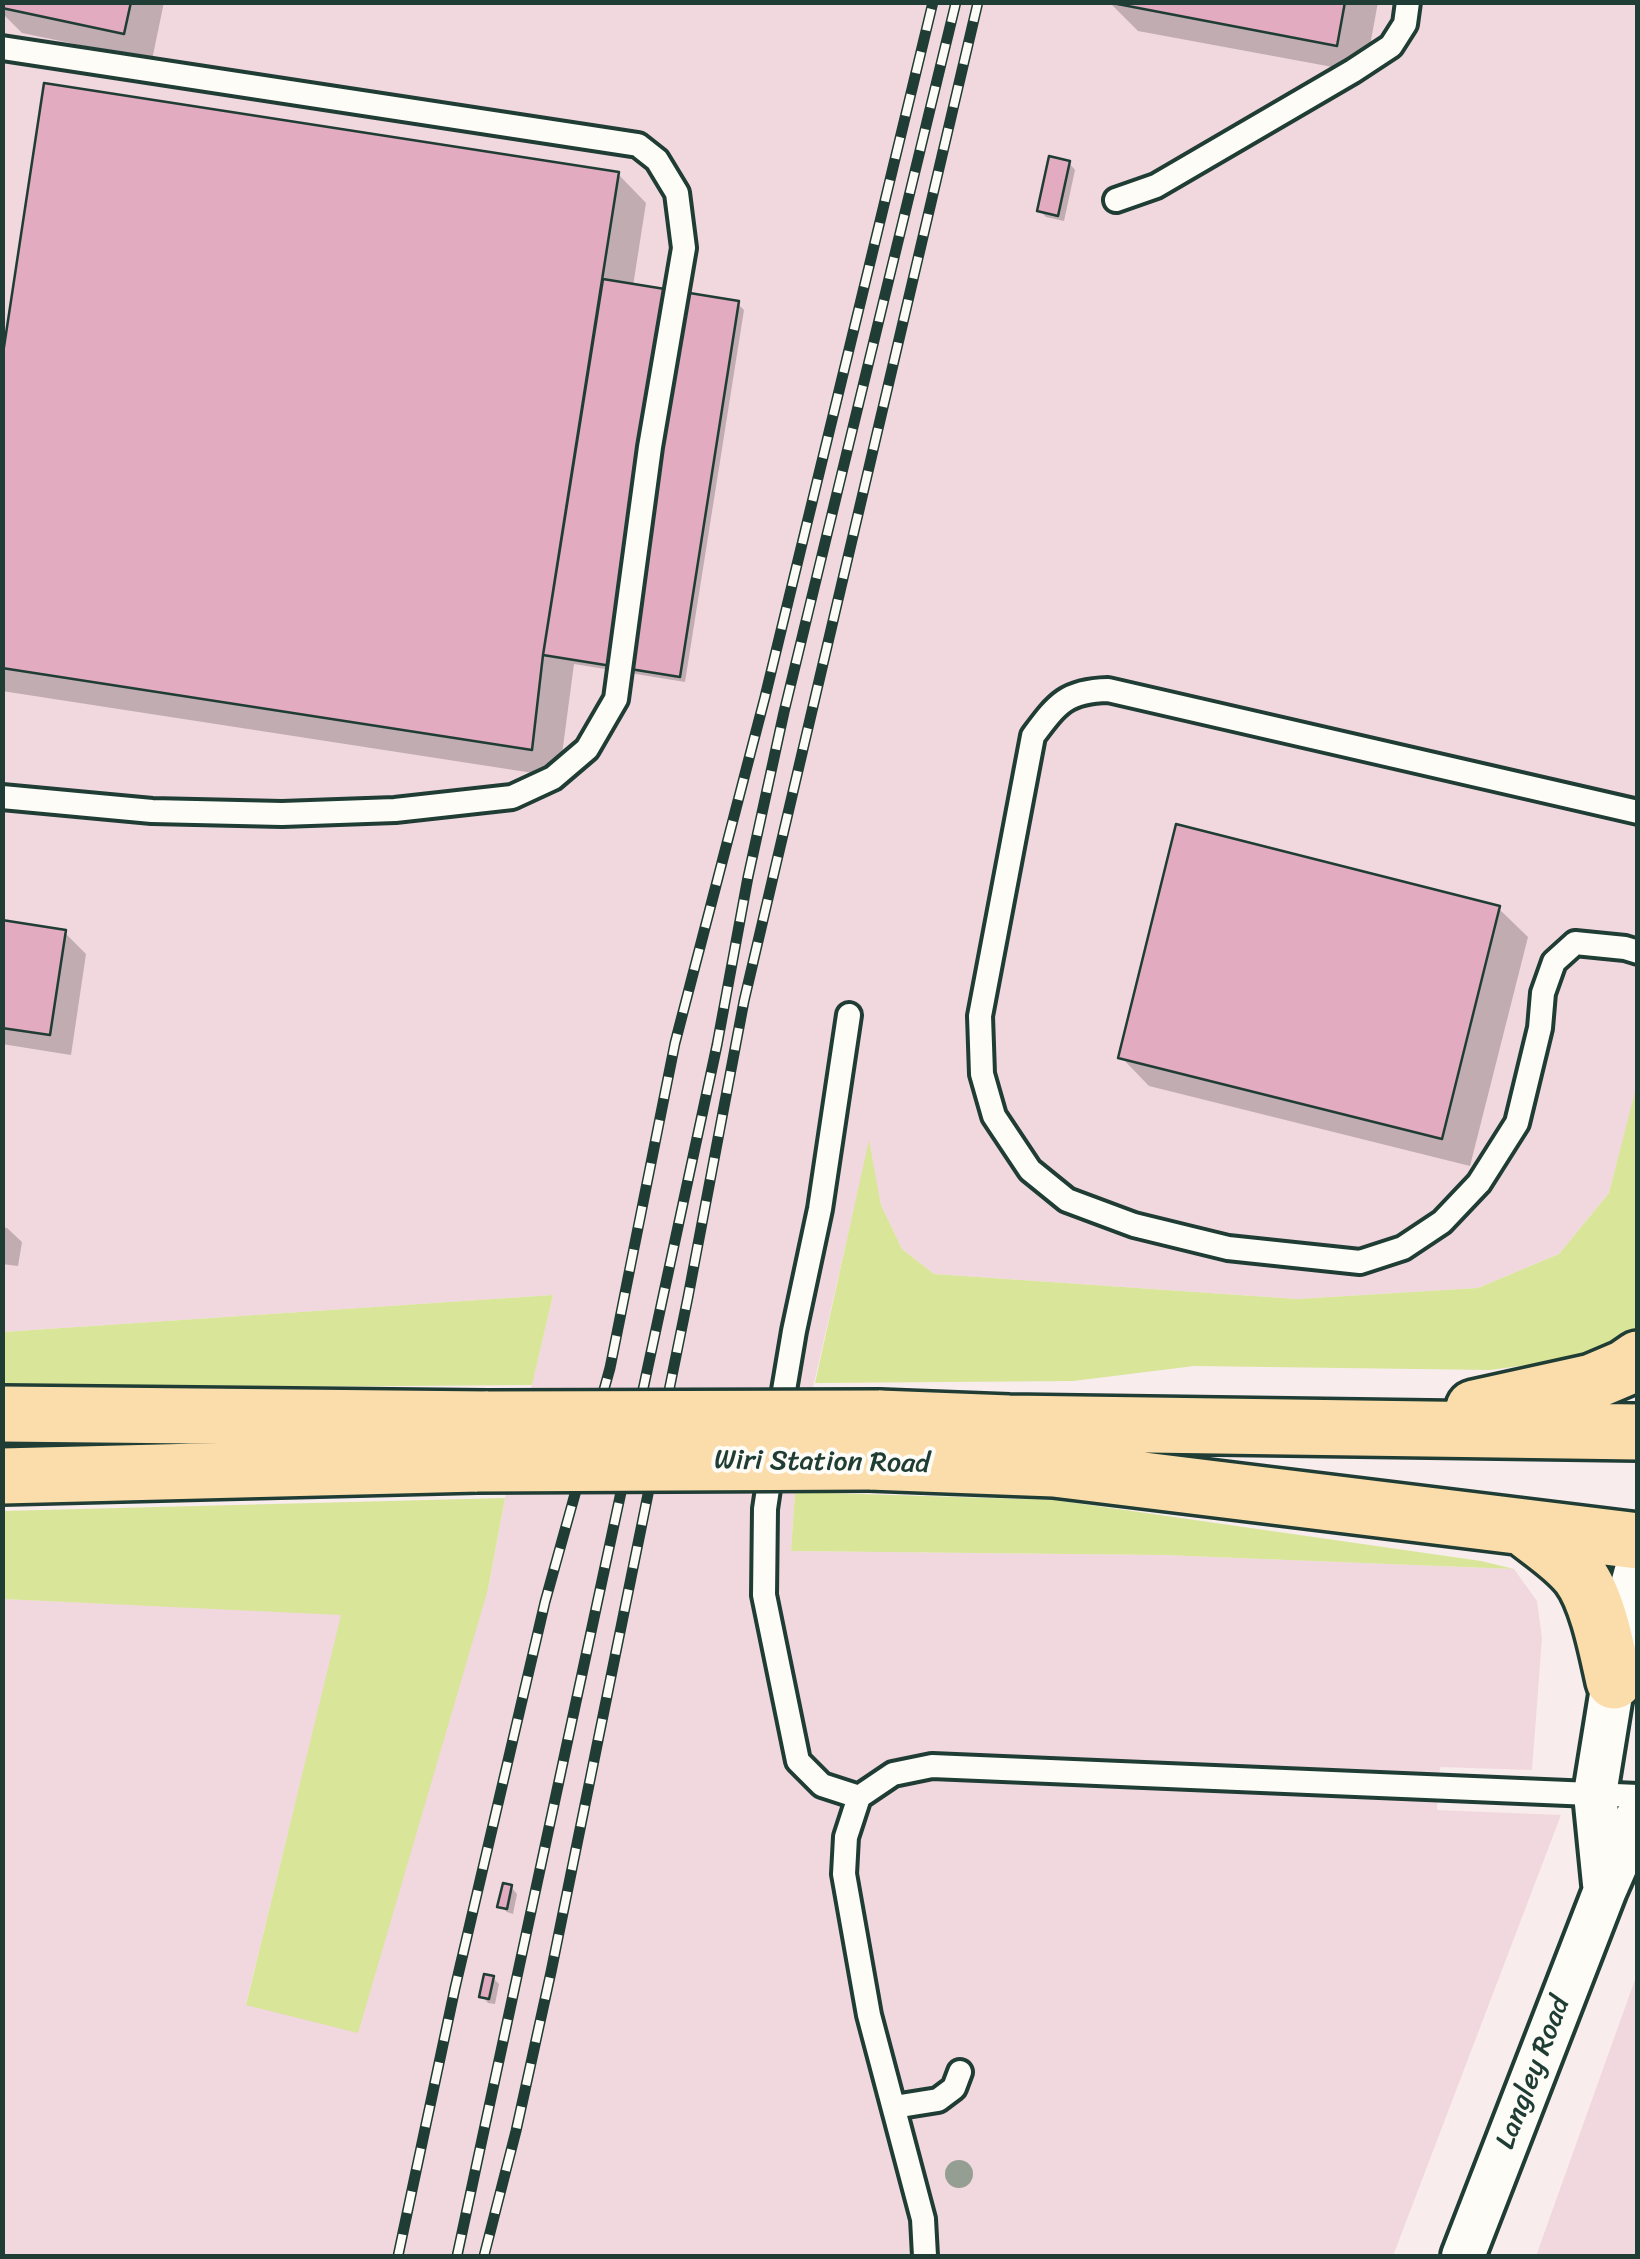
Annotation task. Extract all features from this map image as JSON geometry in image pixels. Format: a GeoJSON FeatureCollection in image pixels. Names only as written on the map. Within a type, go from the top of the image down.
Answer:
{"type":"FeatureCollection","features":[{"type":"Feature","properties":{"kind":"main road"},"geometry":{"type":"LineString","coordinates":[[1352,1427],[1500,1404],[1592,1382],[1638,1359]]}},
{"type":"Feature","properties":{"kind":"main road","name":"Wiri Station Road"},"geometry":{"type":"LineString","coordinates":[[2,1414],[482,1441],[875,1440],[1010,1423],[1638,1432]]}},
{"type":"Feature","properties":{"kind":"main road","name":"Wiri Station Road"},"geometry":{"type":"LineString","coordinates":[[875,1440],[1054,1469],[1638,1541]]}},
{"type":"Feature","properties":{"kind":"main road","name":"Wiri Station Road"},"geometry":{"type":"LineString","coordinates":[[2,1476],[482,1441]]}},
{"type":"Feature","properties":{"kind":"main road"},"geometry":{"type":"LineString","coordinates":[[1524,1528],[1578,1574],[1590,1592],[1614,1681]]}},
{"type":"Feature","properties":{"kind":"street","name":"Langley Road"},"geometry":{"type":"LineString","coordinates":[[1605,1890],[1595,1794],[1624,1614],[1638,1563]]}},
{"type":"Feature","properties":{"kind":"street","name":"Langley Road"},"geometry":{"type":"LineString","coordinates":[[1463,2256],[1605,1890],[1638,1815]]}},
{"type":"Feature","properties":{"kind":"lane"},"geometry":{"type":"LineString","coordinates":[[1116,200],[1156,186],[1353,72],[1391,46],[1405,24],[1408,2]]}},
{"type":"Feature","properties":{"kind":"lane"},"geometry":{"type":"LineString","coordinates":[[2,48],[638,145],[657,160],[677,193],[684,248],[650,447],[616,699],[587,749],[553,778],[512,797],[395,810],[282,814],[152,811],[2,797]]}},
{"type":"Feature","properties":{"kind":"lane"},"geometry":{"type":"LineString","coordinates":[[1638,812],[1108,690],[1084,690],[1056,705],[1034,736],[980,1016],[982,1074],[994,1116],[1030,1170],[1068,1200],[1134,1225],[1228,1248],[1360,1262],[1403,1248],[1442,1222],[1479,1183],[1517,1123],[1540,1028],[1543,993],[1554,962],[1575,943],[1638,952]]}},
{"type":"Feature","properties":{"kind":"lane"},"geometry":{"type":"LineString","coordinates":[[849,1015],[820,1209],[794,1331],[764,1509],[764,1595],[798,1761],[822,1785],[859,1797]]}},
{"type":"Feature","properties":{"kind":"lane"},"geometry":{"type":"LineString","coordinates":[[925,2256],[923,2219],[869,2015],[844,1874],[846,1837],[859,1797],[893,1774],[932,1766],[1638,1796]]}},
{"type":"Feature","properties":{"kind":"lane"},"geometry":{"type":"LineString","coordinates":[[894,2107],[938,2100],[954,2088],[960,2072]]}},
{"type":"Feature","properties":{"kind":"shaded area"},"geometry":{"type":"Polygon","coordinates":[[[3,3],[1637,3],[1638,1084],[1609,1193],[1559,1254],[1478,1288],[1297,1299],[934,1274],[902,1249],[881,1205],[869,1143],[814,1383],[795,1492],[791,1551],[1163,1555],[1514,1569],[1537,1601],[1542,1638],[1532,1770],[1440,1767],[1437,1810],[1561,1815],[1393,2256],[3,2256],[3,1599],[342,1614],[246,2004],[488,1589],[505,1498],[553,1295],[3,1332],[3,3]]]}},
{"type":"Feature","properties":{"kind":"shaded area"},"geometry":{"type":"Polygon","coordinates":[[[1637,1974],[1637,2256],[1536,2256],[1637,1974]]]}},
{"type":"Feature","properties":{"kind":"green space"},"geometry":{"type":"Polygon","coordinates":[[[1637,1084],[1637,1324],[1632,1334],[1584,1357],[1490,1370],[1194,1366],[1073,1381],[815,1383],[869,1140],[881,1205],[902,1249],[934,1274],[1297,1299],[1478,1288],[1559,1254],[1609,1193],[1637,1084]]]}},
{"type":"Feature","properties":{"kind":"green space"},"geometry":{"type":"Polygon","coordinates":[[[553,1295],[532,1385],[3,1389],[3,1332],[553,1295]]]}},
{"type":"Feature","properties":{"kind":"green space"},"geometry":{"type":"Polygon","coordinates":[[[795,1492],[1055,1500],[1481,1561],[1514,1569],[1163,1555],[791,1551],[795,1492]]]}},
{"type":"Feature","properties":{"kind":"green space"},"geometry":{"type":"Polygon","coordinates":[[[505,1498],[488,1589],[358,2033],[246,2005],[341,1615],[3,1599],[3,1511],[505,1498]]]}},
{"type":"Feature","properties":{"kind":"building"},"geometry":{"type":"Polygon","coordinates":[[[2,2],[131,2],[124,34],[2,8],[2,2]]]}},
{"type":"Feature","properties":{"kind":"building"},"geometry":{"type":"Polygon","coordinates":[[[1107,2],[1345,2],[1337,46],[1107,2]]]}},
{"type":"Feature","properties":{"kind":"building"},"geometry":{"type":"Polygon","coordinates":[[[44,83],[619,172],[543,655],[532,750],[2,668],[2,360],[44,83]]]}},
{"type":"Feature","properties":{"kind":"building"},"geometry":{"type":"Polygon","coordinates":[[[1049,156],[1070,161],[1058,216],[1037,211],[1049,156]]]}},
{"type":"Feature","properties":{"kind":"building"},"geometry":{"type":"Polygon","coordinates":[[[603,279],[739,301],[680,677],[543,655],[603,279]]]}},
{"type":"Feature","properties":{"kind":"building"},"geometry":{"type":"Polygon","coordinates":[[[1176,824],[1500,906],[1442,1139],[1118,1058],[1176,824]]]}},
{"type":"Feature","properties":{"kind":"building"},"geometry":{"type":"Polygon","coordinates":[[[2,920],[66,930],[50,1035],[2,1028],[2,920]]]}},
{"type":"Feature","properties":{"kind":"building"},"geometry":{"type":"Polygon","coordinates":[[[503,1883],[512,1885],[507,1909],[497,1907],[503,1883]]]}},
{"type":"Feature","properties":{"kind":"building"},"geometry":{"type":"Polygon","coordinates":[[[484,1974],[494,1976],[489,1999],[479,1997],[484,1974]]]}},
{"type":"Feature","properties":{"kind":"railway"},"geometry":{"type":"LineString","coordinates":[[398,2256],[455,1988],[545,1602],[610,1368],[675,1043],[765,697],[933,2]]}},
{"type":"Feature","properties":{"kind":"railway"},"geometry":{"type":"LineString","coordinates":[[457,2256],[717,1045],[784,712],[956,2]]}},
{"type":"Feature","properties":{"kind":"railway"},"geometry":{"type":"LineString","coordinates":[[484,2256],[551,1972],[744,1001],[978,2]]}}]}
